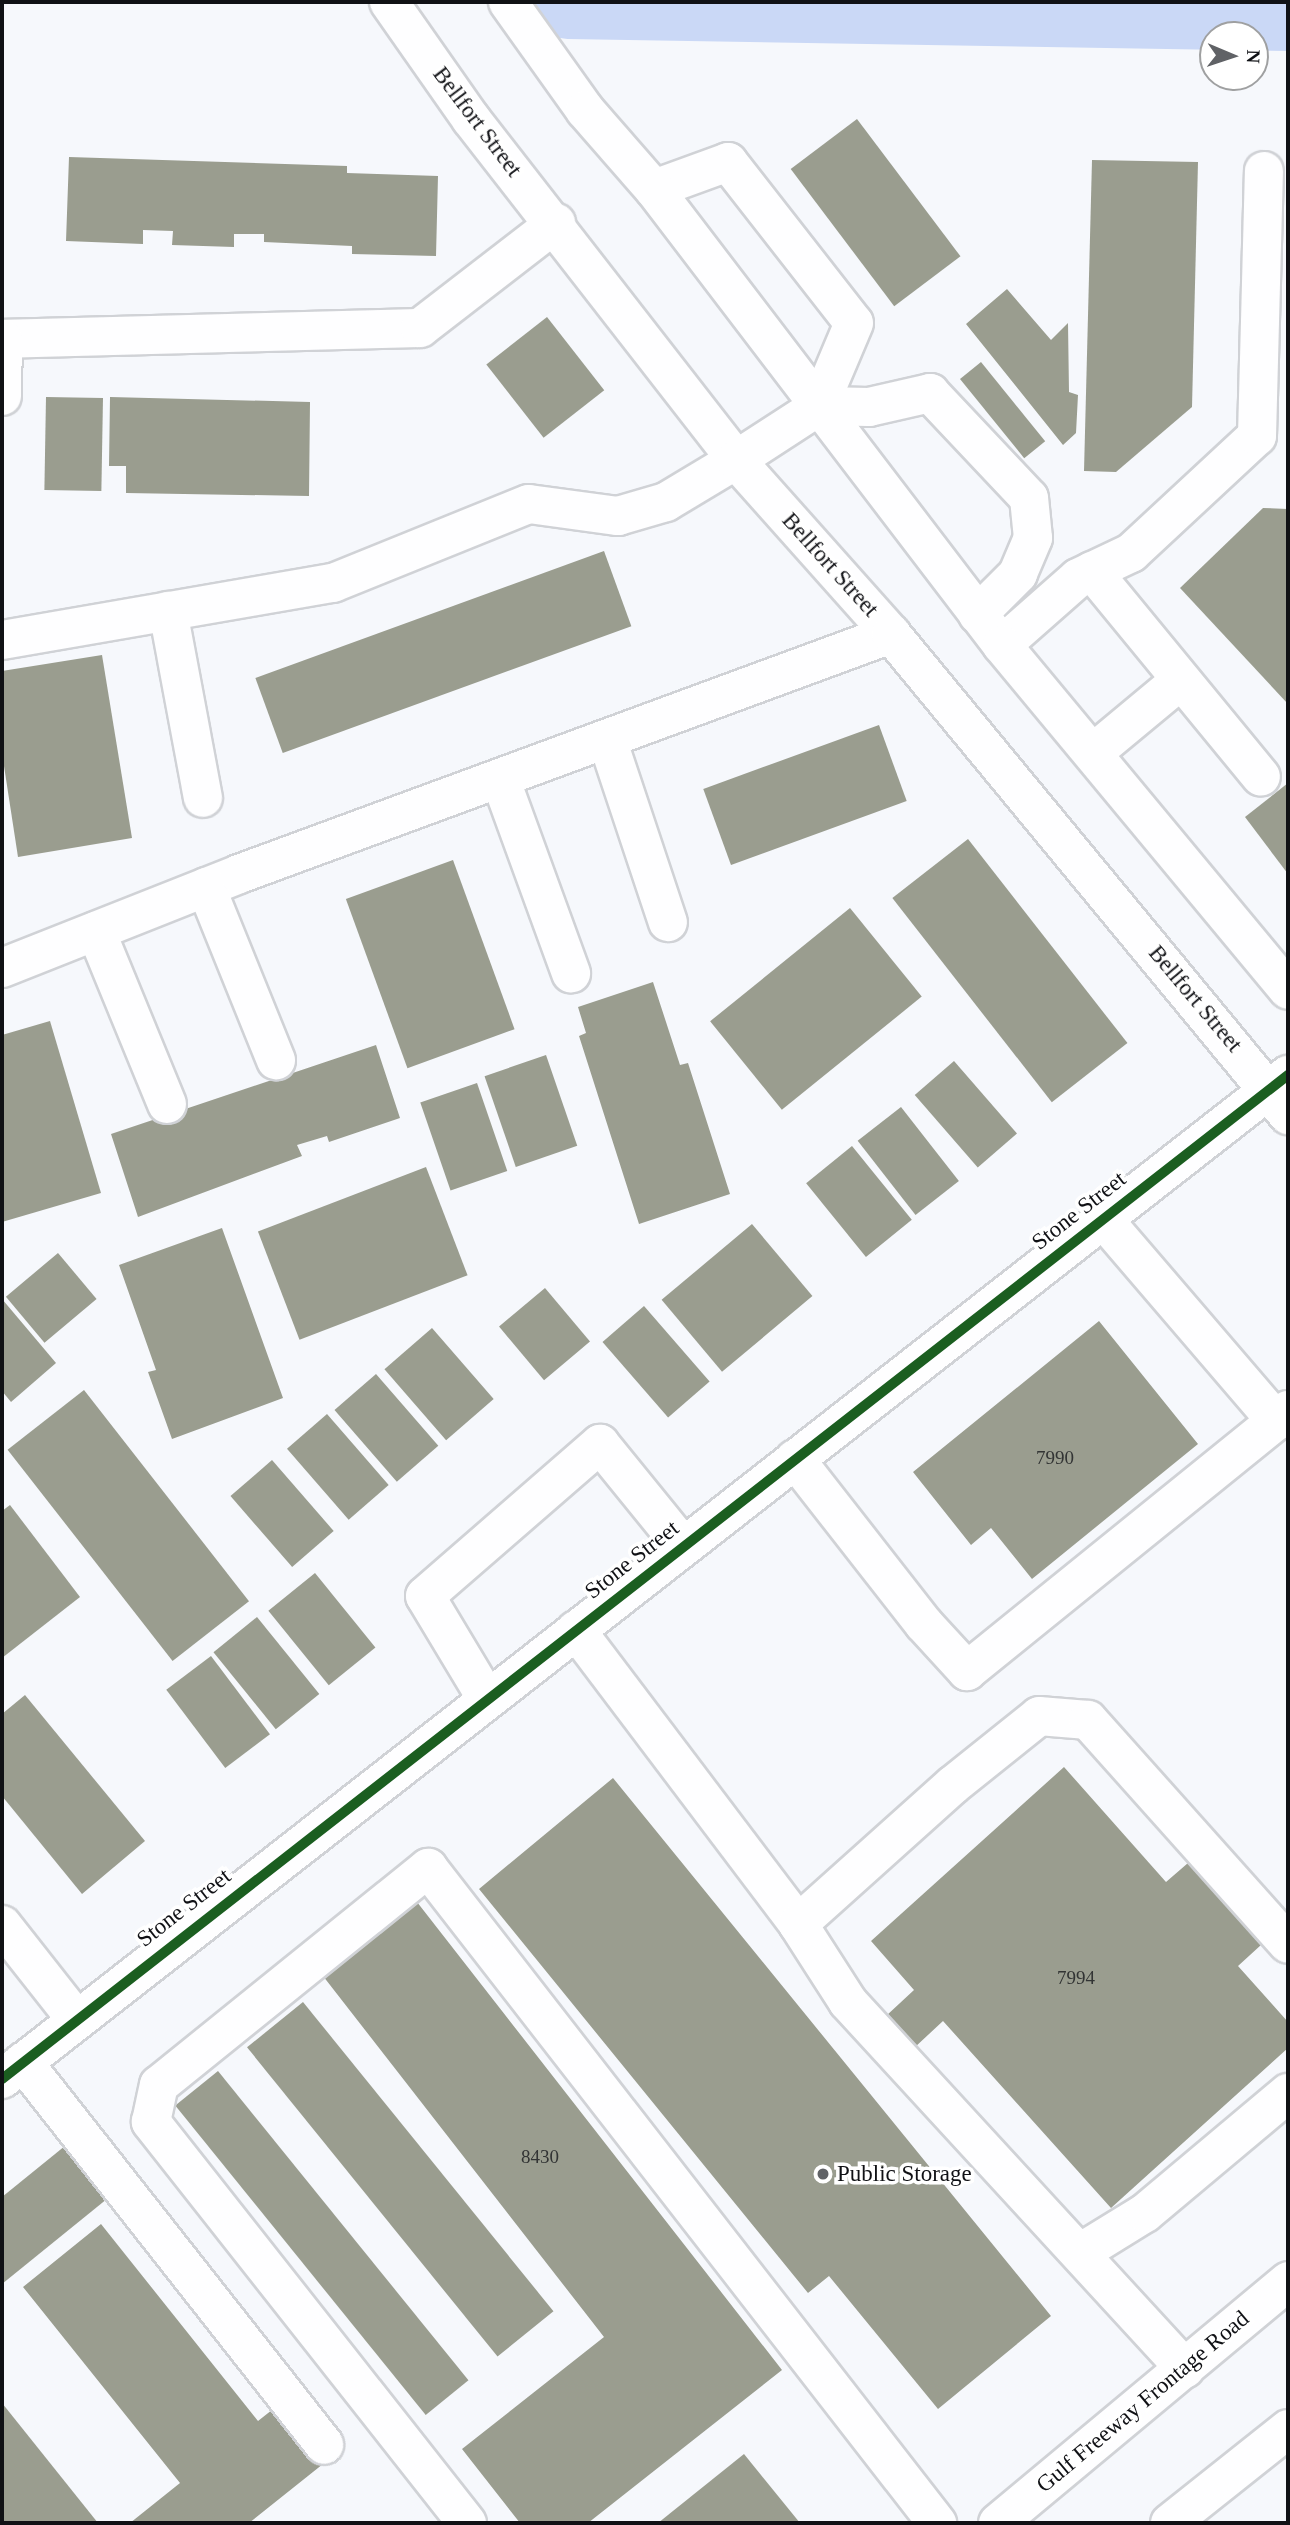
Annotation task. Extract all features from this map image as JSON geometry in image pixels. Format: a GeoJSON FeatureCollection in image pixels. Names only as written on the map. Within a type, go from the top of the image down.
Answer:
{"type":"FeatureCollection","features":[{"type":"Feature","properties":{"kind":"main road","name":"Bellfort Street"},"geometry":{"type":"LineString","coordinates":[[389,2],[471,119],[556,223],[736,460],[891,634],[1282,1093]]}},
{"type":"Feature","properties":{"kind":"main road"},"geometry":{"type":"LineString","coordinates":[[508,2],[585,110],[654,189],[1002,645],[1288,990]]}},
{"type":"Feature","properties":{"kind":"main road"},"geometry":{"type":"LineString","coordinates":[[2,640],[333,583],[529,504],[618,516],[666,502],[819,406],[854,323],[728,162],[654,189]]}},
{"type":"Feature","properties":{"kind":"main road"},"geometry":{"type":"LineString","coordinates":[[1002,645],[1092,571],[1131,553],[1257,436],[1264,171]]}},
{"type":"Feature","properties":{"kind":"main road"},"geometry":{"type":"LineString","coordinates":[[2,396],[2,339],[420,328],[556,223]]}},
{"type":"Feature","properties":{"kind":"main road"},"geometry":{"type":"LineString","coordinates":[[819,406],[869,407],[930,393],[1029,498],[1033,538],[1018,574],[978,614]]}},
{"type":"Feature","properties":{"kind":"main road"},"geometry":{"type":"LineString","coordinates":[[1092,571],[1261,777]]}},
{"type":"Feature","properties":{"kind":"main road"},"geometry":{"type":"LineString","coordinates":[[168,611],[203,798]]}},
{"type":"Feature","properties":{"kind":"main road"},"geometry":{"type":"LineString","coordinates":[[2,968],[206,887],[891,634]]}},
{"type":"Feature","properties":{"kind":"main road"},"geometry":{"type":"LineString","coordinates":[[1093,753],[1181,680]]}},
{"type":"Feature","properties":{"kind":"main road"},"geometry":{"type":"LineString","coordinates":[[607,739],[668,922]]}},
{"type":"Feature","properties":{"kind":"main road"},"geometry":{"type":"LineString","coordinates":[[500,778],[571,973]]}},
{"type":"Feature","properties":{"kind":"main road"},"geometry":{"type":"LineString","coordinates":[[206,887],[276,1060]]}},
{"type":"Feature","properties":{"kind":"main road"},"geometry":{"type":"LineString","coordinates":[[96,930],[167,1104]]}},
{"type":"Feature","properties":{"kind":"main road","name":"Stone Street"},"geometry":{"type":"LineString","coordinates":[[12,2070],[1103,1219],[1282,1093]]}},
{"type":"Feature","properties":{"kind":"main road"},"geometry":{"type":"LineString","coordinates":[[795,1459],[924,1624],[967,1671],[1282,1415],[1103,1219]]}},
{"type":"Feature","properties":{"kind":"main road"},"geometry":{"type":"LineString","coordinates":[[487,1699],[425,1595],[600,1444],[683,1546]]}},
{"type":"Feature","properties":{"kind":"main road"},"geometry":{"type":"LineString","coordinates":[[576,1630],[799,1924],[848,2002],[1185,2368]]}},
{"type":"Feature","properties":{"kind":"main road"},"geometry":{"type":"LineString","coordinates":[[799,1924],[953,1786],[1039,1716],[1088,1720],[1288,1944]]}},
{"type":"Feature","properties":{"kind":"main road"},"geometry":{"type":"LineString","coordinates":[[467,2523],[151,2122],[159,2084],[428,1868],[937,2523]]}},
{"type":"Feature","properties":{"kind":"main road"},"geometry":{"type":"LineString","coordinates":[[2,1925],[76,2019]]}},
{"type":"Feature","properties":{"kind":"main road"},"geometry":{"type":"LineString","coordinates":[[12,2070],[324,2445]]}},
{"type":"Feature","properties":{"kind":"main road"},"geometry":{"type":"LineString","coordinates":[[1080,2253],[1144,2213],[1288,2093]]}},
{"type":"Feature","properties":{"kind":"main road","name":"Gulf Freeway Frontage Road"},"geometry":{"type":"LineString","coordinates":[[998,2523],[1288,2281]]}},
{"type":"Feature","properties":{"kind":"main road"},"geometry":{"type":"LineString","coordinates":[[1170,2523],[1288,2429]]}},
{"type":"Feature","properties":{"kind":"building"},"geometry":{"type":"Polygon","coordinates":[[[857,119],[961,256],[894,306],[791,169],[857,119]]]}},
{"type":"Feature","properties":{"kind":"building"},"geometry":{"type":"Polygon","coordinates":[[[69,157],[347,166],[347,173],[438,176],[436,256],[352,254],[352,246],[264,242],[264,234],[234,234],[234,247],[172,245],[173,231],[143,230],[143,244],[66,241],[69,157]]]}},
{"type":"Feature","properties":{"kind":"building"},"geometry":{"type":"Polygon","coordinates":[[[1092,160],[1198,162],[1192,407],[1116,472],[1084,471],[1092,160]]]}},
{"type":"Feature","properties":{"kind":"building"},"geometry":{"type":"Polygon","coordinates":[[[1007,289],[1051,340],[1068,323],[1069,392],[1078,395],[1076,433],[1063,445],[966,324],[1007,289]]]}},
{"type":"Feature","properties":{"kind":"building"},"geometry":{"type":"Polygon","coordinates":[[[547,317],[604,390],[544,438],[486,364],[547,317]]]}},
{"type":"Feature","properties":{"kind":"building"},"geometry":{"type":"Polygon","coordinates":[[[981,362],[1045,441],[1024,458],[960,379],[981,362]]]}},
{"type":"Feature","properties":{"kind":"building"},"geometry":{"type":"Polygon","coordinates":[[[46,397],[103,398],[101,491],[44,490],[46,397]]]}},
{"type":"Feature","properties":{"kind":"building"},"geometry":{"type":"Polygon","coordinates":[[[110,397],[310,402],[309,496],[126,493],[126,466],[109,466],[110,397]]]}},
{"type":"Feature","properties":{"kind":"building"},"geometry":{"type":"Polygon","coordinates":[[[1263,508],[1288,509],[1288,704],[1180,588],[1263,508]]]}},
{"type":"Feature","properties":{"kind":"building"},"geometry":{"type":"Polygon","coordinates":[[[604,551],[631,626],[283,753],[255,678],[604,551]]]}},
{"type":"Feature","properties":{"kind":"building"},"geometry":{"type":"Polygon","coordinates":[[[102,655],[132,838],[18,857],[2,753],[2,671],[102,655]]]}},
{"type":"Feature","properties":{"kind":"building"},"geometry":{"type":"Polygon","coordinates":[[[879,725],[907,801],[731,865],[703,789],[879,725]]]}},
{"type":"Feature","properties":{"kind":"building"},"geometry":{"type":"Polygon","coordinates":[[[1288,783],[1288,874],[1245,817],[1288,783]]]}},
{"type":"Feature","properties":{"kind":"building"},"geometry":{"type":"Polygon","coordinates":[[[968,839],[1127,1043],[1052,1102],[892,898],[968,839]]]}},
{"type":"Feature","properties":{"kind":"building"},"geometry":{"type":"Polygon","coordinates":[[[453,860],[515,1029],[407,1068],[346,899],[453,860]]]}},
{"type":"Feature","properties":{"kind":"building"},"geometry":{"type":"Polygon","coordinates":[[[850,908],[922,997],[782,1110],[710,1021],[850,908]]]}},
{"type":"Feature","properties":{"kind":"building"},"geometry":{"type":"Polygon","coordinates":[[[653,982],[680,1065],[688,1063],[730,1194],[639,1224],[579,1036],[586,1033],[578,1007],[653,982]]]}},
{"type":"Feature","properties":{"kind":"building"},"geometry":{"type":"Polygon","coordinates":[[[50,1021],[101,1193],[2,1222],[2,1035],[50,1021]]]}},
{"type":"Feature","properties":{"kind":"building"},"geometry":{"type":"Polygon","coordinates":[[[376,1045],[400,1118],[329,1142],[327,1136],[297,1145],[302,1156],[138,1217],[111,1134],[376,1045]]]}},
{"type":"Feature","properties":{"kind":"building"},"geometry":{"type":"Polygon","coordinates":[[[546,1055],[577,1146],[516,1167],[485,1076],[546,1055]]]}},
{"type":"Feature","properties":{"kind":"building"},"geometry":{"type":"Polygon","coordinates":[[[954,1061],[1017,1133],[978,1168],[915,1095],[954,1061]]]}},
{"type":"Feature","properties":{"kind":"building"},"geometry":{"type":"Polygon","coordinates":[[[477,1083],[507,1171],[451,1190],[420,1103],[477,1083]]]}},
{"type":"Feature","properties":{"kind":"building"},"geometry":{"type":"Polygon","coordinates":[[[901,1107],[959,1181],[916,1215],[858,1141],[901,1107]]]}},
{"type":"Feature","properties":{"kind":"building"},"geometry":{"type":"Polygon","coordinates":[[[852,1146],[912,1220],[866,1257],[806,1183],[852,1146]]]}},
{"type":"Feature","properties":{"kind":"building"},"geometry":{"type":"Polygon","coordinates":[[[426,1167],[468,1275],[300,1340],[258,1232],[426,1167]]]}},
{"type":"Feature","properties":{"kind":"building"},"geometry":{"type":"Polygon","coordinates":[[[752,1224],[812,1296],[722,1372],[662,1300],[752,1224]]]}},
{"type":"Feature","properties":{"kind":"building"},"geometry":{"type":"Polygon","coordinates":[[[222,1228],[283,1398],[172,1439],[148,1372],[156,1370],[119,1265],[222,1228]]]}},
{"type":"Feature","properties":{"kind":"building"},"geometry":{"type":"Polygon","coordinates":[[[58,1253],[97,1299],[44,1343],[6,1297],[58,1253]]]}},
{"type":"Feature","properties":{"kind":"building"},"geometry":{"type":"Polygon","coordinates":[[[545,1288],[590,1342],[544,1380],[499,1327],[545,1288]]]}},
{"type":"Feature","properties":{"kind":"building"},"geometry":{"type":"Polygon","coordinates":[[[2,1299],[56,1363],[11,1402],[2,1391],[2,1299]]]}},
{"type":"Feature","properties":{"kind":"building"},"geometry":{"type":"Polygon","coordinates":[[[644,1306],[710,1381],[668,1418],[602,1342],[644,1306]]]}},
{"type":"Feature","properties":{"kind":"building"},"geometry":{"type":"Polygon","coordinates":[[[1099,1321],[1198,1444],[1032,1579],[991,1528],[971,1545],[913,1472],[1099,1321]]]}},
{"type":"Feature","properties":{"kind":"building"},"geometry":{"type":"Polygon","coordinates":[[[432,1328],[494,1399],[446,1440],[384,1369],[432,1328]]]}},
{"type":"Feature","properties":{"kind":"building"},"geometry":{"type":"Polygon","coordinates":[[[376,1374],[438,1446],[397,1482],[334,1410],[376,1374]]]}},
{"type":"Feature","properties":{"kind":"building"},"geometry":{"type":"Polygon","coordinates":[[[84,1390],[249,1601],[173,1661],[8,1450],[84,1390]]]}},
{"type":"Feature","properties":{"kind":"building"},"geometry":{"type":"Polygon","coordinates":[[[327,1414],[389,1485],[349,1520],[287,1449],[327,1414]]]}},
{"type":"Feature","properties":{"kind":"building"},"geometry":{"type":"Polygon","coordinates":[[[272,1460],[334,1531],[292,1567],[230,1496],[272,1460]]]}},
{"type":"Feature","properties":{"kind":"building"},"geometry":{"type":"Polygon","coordinates":[[[10,1505],[80,1597],[2,1658],[2,1511],[10,1505]]]}},
{"type":"Feature","properties":{"kind":"building"},"geometry":{"type":"Polygon","coordinates":[[[315,1573],[375,1648],[329,1685],[268,1611],[315,1573]]]}},
{"type":"Feature","properties":{"kind":"building"},"geometry":{"type":"Polygon","coordinates":[[[257,1617],[319,1694],[276,1729],[213,1652],[257,1617]]]}},
{"type":"Feature","properties":{"kind":"building"},"geometry":{"type":"Polygon","coordinates":[[[211,1656],[270,1734],[225,1768],[166,1690],[211,1656]]]}},
{"type":"Feature","properties":{"kind":"building"},"geometry":{"type":"Polygon","coordinates":[[[25,1695],[145,1841],[82,1894],[2,1796],[2,1714],[25,1695]]]}},
{"type":"Feature","properties":{"kind":"building"},"geometry":{"type":"Polygon","coordinates":[[[1064,1767],[1166,1882],[1188,1863],[1261,1945],[1238,1966],[1288,2022],[1288,2048],[1111,2208],[943,2021],[914,2048],[886,2016],[914,1990],[871,1941],[1064,1767]]]}},
{"type":"Feature","properties":{"kind":"building","name":"Public Storage"},"geometry":{"type":"Polygon","coordinates":[[[613,1778],[1051,2316],[938,2409],[829,2276],[808,2293],[479,1889],[613,1778]]]}},
{"type":"Feature","properties":{"kind":"building"},"geometry":{"type":"Polygon","coordinates":[[[417,1902],[782,2370],[588,2523],[520,2523],[462,2449],[604,2337],[323,1976],[417,1902]]]}},
{"type":"Feature","properties":{"kind":"building"},"geometry":{"type":"Polygon","coordinates":[[[303,2002],[553,2311],[498,2357],[247,2047],[303,2002]]]}},
{"type":"Feature","properties":{"kind":"building"},"geometry":{"type":"Polygon","coordinates":[[[218,2071],[468,2380],[426,2415],[175,2106],[218,2071]]]}},
{"type":"Feature","properties":{"kind":"building"},"geometry":{"type":"Polygon","coordinates":[[[76,2137],[118,2190],[2,2284],[2,2197],[76,2137]]]}},
{"type":"Feature","properties":{"kind":"building"},"geometry":{"type":"Polygon","coordinates":[[[101,2224],[258,2421],[277,2406],[323,2464],[249,2523],[130,2523],[180,2483],[23,2287],[101,2224]]]}},
{"type":"Feature","properties":{"kind":"building"},"geometry":{"type":"Polygon","coordinates":[[[2,2403],[98,2523],[2,2523],[2,2403]]]}},
{"type":"Feature","properties":{"kind":"building"},"geometry":{"type":"Polygon","coordinates":[[[744,2454],[800,2523],[658,2523],[744,2454]]]}},
{"type":"Feature","properties":{"kind":"waterway"},"geometry":{"type":"LineString","coordinates":[[568,4],[1288,16]]}},
{"type":"Feature","properties":{"kind":"cycle path"},"geometry":{"type":"LineString","coordinates":[[2,2079],[1288,1075]]}},
{"type":"Feature","properties":{"kind":"place","name":"Public Storage"},"geometry":{"type":"Point","coordinates":[823,2174]}}]}
